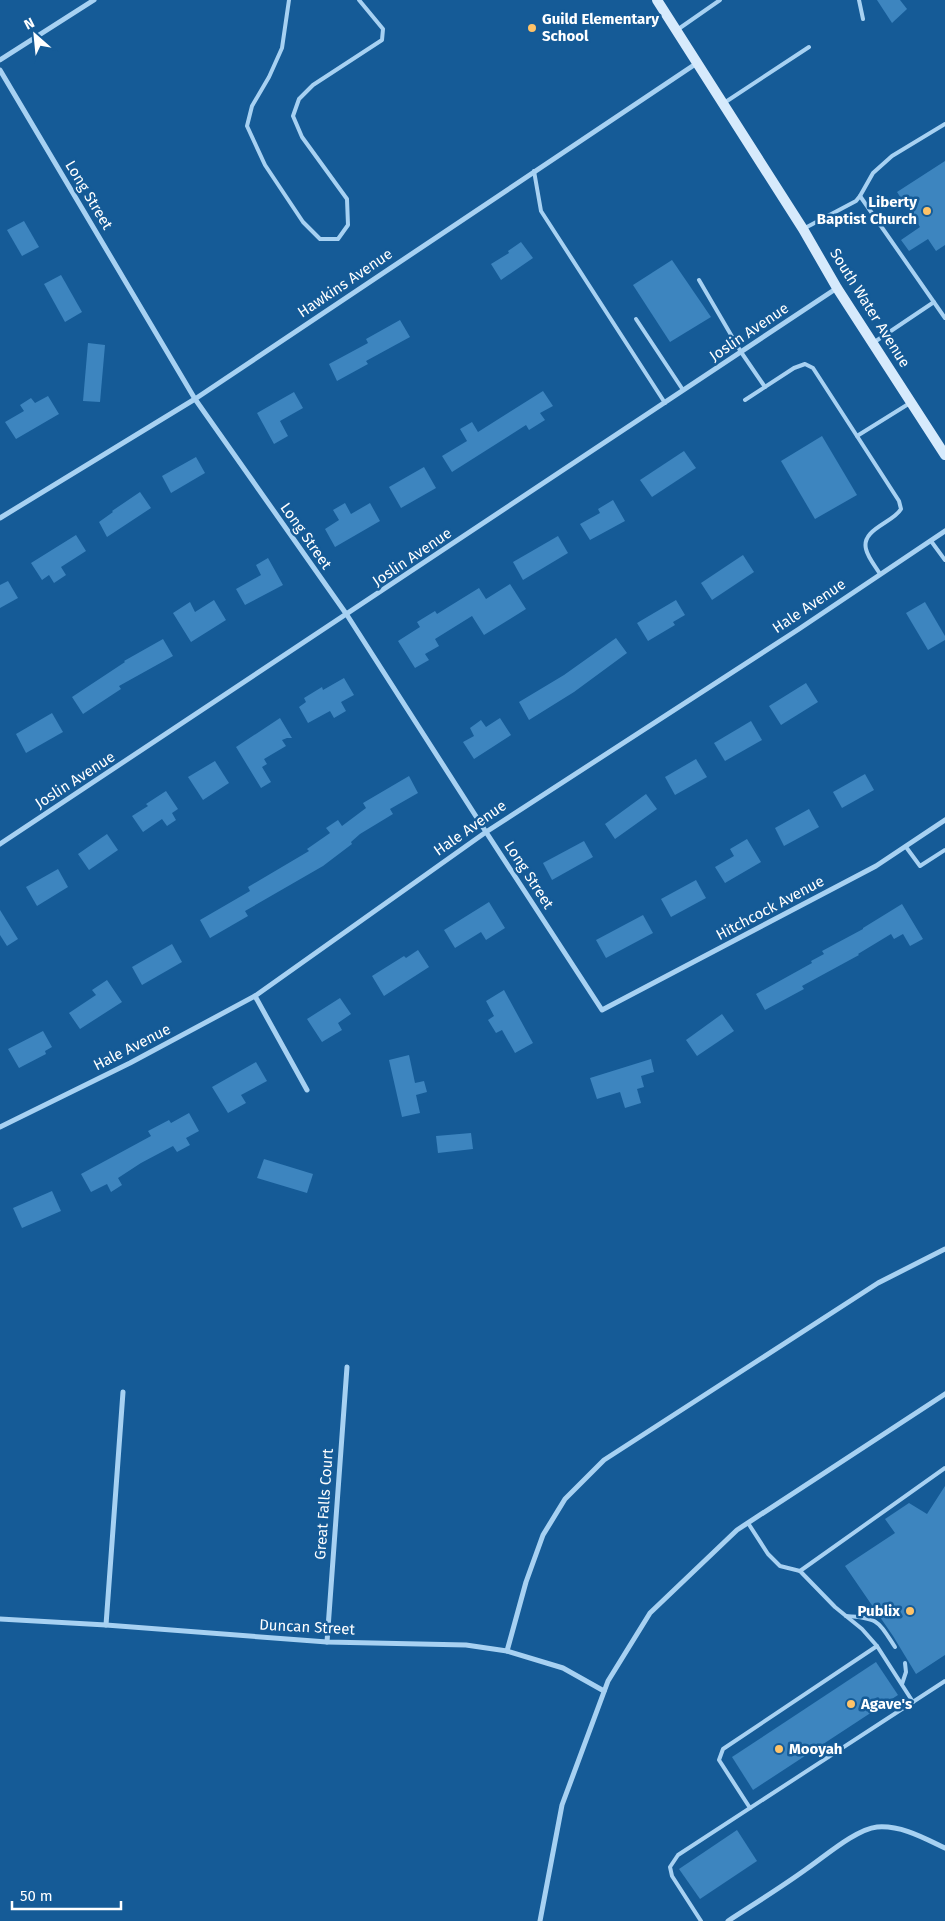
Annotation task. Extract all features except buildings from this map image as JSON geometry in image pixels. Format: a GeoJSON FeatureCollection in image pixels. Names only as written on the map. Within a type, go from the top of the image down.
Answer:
{"type":"FeatureCollection","features":[{"type":"Feature","properties":{"kind":"main road","name":"South Water Avenue"},"geometry":{"type":"LineString","coordinates":[[657,0],[803,229],[837,288],[945,455]]}},
{"type":"Feature","properties":{"kind":"street"},"geometry":{"type":"LineString","coordinates":[[0,60],[94,0]]}},
{"type":"Feature","properties":{"kind":"street","name":"Hawkins Avenue"},"geometry":{"type":"LineString","coordinates":[[0,518],[195,399],[698,62]]}},
{"type":"Feature","properties":{"kind":"street","name":"Long Street"},"geometry":{"type":"LineString","coordinates":[[0,70],[195,399],[347,615],[602,1010]]}},
{"type":"Feature","properties":{"kind":"street","name":"Joslin Avenue"},"geometry":{"type":"LineString","coordinates":[[0,844],[837,288]]}},
{"type":"Feature","properties":{"kind":"street","name":"Hale Avenue"},"geometry":{"type":"LineString","coordinates":[[0,1127],[130,1064],[255,996],[486,832],[945,532]]}},
{"type":"Feature","properties":{"kind":"street","name":"Hitchcock Avenue"},"geometry":{"type":"LineString","coordinates":[[602,1010],[876,866],[945,820]]}},
{"type":"Feature","properties":{"kind":"street"},"geometry":{"type":"LineString","coordinates":[[255,996],[307,1090]]}},
{"type":"Feature","properties":{"kind":"street"},"geometry":{"type":"LineString","coordinates":[[507,1651],[526,1582],[543,1535],[565,1499],[604,1460],[878,1283],[945,1249]]}},
{"type":"Feature","properties":{"kind":"street","name":"Great Falls Court"},"geometry":{"type":"LineString","coordinates":[[326,1642],[347,1366]]}},
{"type":"Feature","properties":{"kind":"street"},"geometry":{"type":"LineString","coordinates":[[106,1625],[123,1392]]}},
{"type":"Feature","properties":{"kind":"street"},"geometry":{"type":"LineString","coordinates":[[540,1921],[562,1805],[608,1681],[650,1612],[737,1530],[945,1394]]}},
{"type":"Feature","properties":{"kind":"street","name":"Duncan Street"},"geometry":{"type":"LineString","coordinates":[[0,1619],[326,1642],[466,1645],[507,1651],[563,1668],[604,1691]]}},
{"type":"Feature","properties":{"kind":"street"},"geometry":{"type":"LineString","coordinates":[[728,1921],[844,1842],[874,1827],[890,1827],[919,1835],[945,1848]]}},
{"type":"Feature","properties":{"kind":"lane"},"geometry":{"type":"LineString","coordinates":[[289,0],[282,48],[269,77],[252,106],[247,126],[265,165],[303,222],[320,239],[338,239],[348,224],[347,199],[302,136],[293,116],[299,99],[314,85],[382,40],[383,29],[359,0]]}},
{"type":"Feature","properties":{"kind":"lane"},"geometry":{"type":"LineString","coordinates":[[677,30],[720,0]]}},
{"type":"Feature","properties":{"kind":"lane"},"geometry":{"type":"LineString","coordinates":[[859,0],[863,19]]}},
{"type":"Feature","properties":{"kind":"lane"},"geometry":{"type":"LineString","coordinates":[[724,103],[809,47]]}},
{"type":"Feature","properties":{"kind":"lane"},"geometry":{"type":"LineString","coordinates":[[803,229],[856,201],[873,172],[892,156],[945,124]]}},
{"type":"Feature","properties":{"kind":"lane"},"geometry":{"type":"LineString","coordinates":[[534,172],[541,211],[665,403]]}},
{"type":"Feature","properties":{"kind":"lane"},"geometry":{"type":"LineString","coordinates":[[860,196],[945,318]]}},
{"type":"Feature","properties":{"kind":"lane"},"geometry":{"type":"LineString","coordinates":[[699,280],[741,352],[765,387]]}},
{"type":"Feature","properties":{"kind":"lane"},"geometry":{"type":"LineString","coordinates":[[873,343],[934,302]]}},
{"type":"Feature","properties":{"kind":"lane"},"geometry":{"type":"LineString","coordinates":[[636,319],[683,390]]}},
{"type":"Feature","properties":{"kind":"lane"},"geometry":{"type":"LineString","coordinates":[[745,400],[794,368],[805,364],[813,368],[898,501],[901,509],[897,515],[871,532],[866,543],[866,550],[880,574]]}},
{"type":"Feature","properties":{"kind":"lane"},"geometry":{"type":"LineString","coordinates":[[857,436],[911,402]]}},
{"type":"Feature","properties":{"kind":"lane"},"geometry":{"type":"LineString","coordinates":[[930,541],[945,560]]}},
{"type":"Feature","properties":{"kind":"lane"},"geometry":{"type":"LineString","coordinates":[[906,847],[920,866],[945,850]]}},
{"type":"Feature","properties":{"kind":"lane"},"geometry":{"type":"LineString","coordinates":[[800,1571],[945,1468]]}},
{"type":"Feature","properties":{"kind":"lane"},"geometry":{"type":"LineString","coordinates":[[748,1523],[768,1554],[780,1566],[800,1571],[878,1646],[913,1702]]}},
{"type":"Feature","properties":{"kind":"lane"},"geometry":{"type":"LineString","coordinates":[[846,1616],[869,1617],[880,1624],[895,1647]]}},
{"type":"Feature","properties":{"kind":"lane"},"geometry":{"type":"LineString","coordinates":[[750,1808],[719,1760],[723,1748],[878,1646]]}},
{"type":"Feature","properties":{"kind":"lane"},"geometry":{"type":"LineString","coordinates":[[902,1684],[906,1672],[905,1663]]}},
{"type":"Feature","properties":{"kind":"lane"},"geometry":{"type":"LineString","coordinates":[[701,1921],[672,1876],[670,1867],[678,1855],[945,1681]]}},
{"type":"Feature","properties":{"kind":"place","name":"Guild Elementary School"},"geometry":{"type":"Point","coordinates":[532,28]}},
{"type":"Feature","properties":{"kind":"place","name":"Liberty Baptist Church"},"geometry":{"type":"Point","coordinates":[927,211]}},
{"type":"Feature","properties":{"kind":"place","name":"Publix"},"geometry":{"type":"Point","coordinates":[910,1611]}},
{"type":"Feature","properties":{"kind":"place","name":"Agave's"},"geometry":{"type":"Point","coordinates":[851,1704]}},
{"type":"Feature","properties":{"kind":"place","name":"Mooyah"},"geometry":{"type":"Point","coordinates":[779,1749]}}]}
